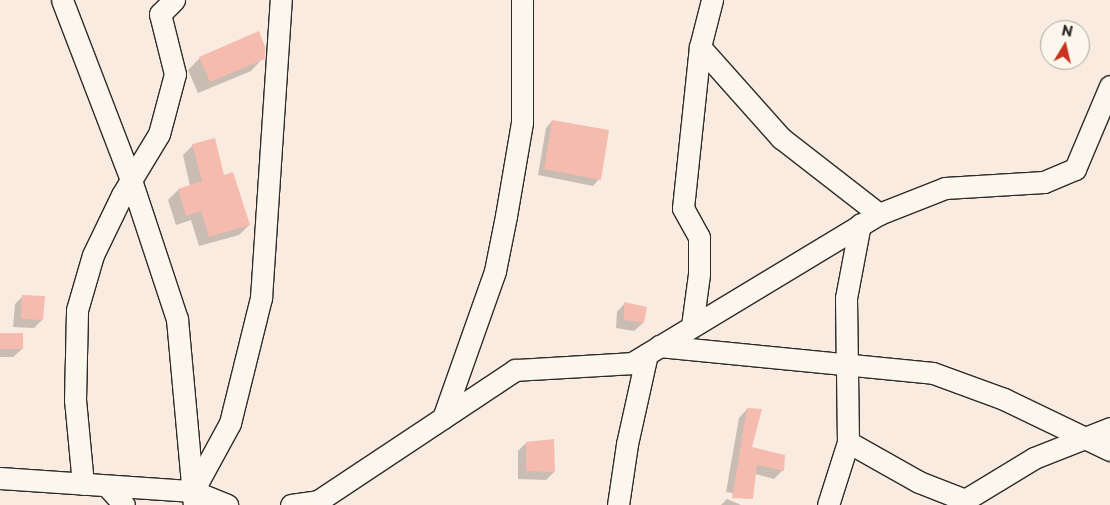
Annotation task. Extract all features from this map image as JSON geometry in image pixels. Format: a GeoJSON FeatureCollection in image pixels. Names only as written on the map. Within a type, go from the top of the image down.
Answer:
{"type":"FeatureCollection","features":[{"type":"Feature","properties":{"kind":"street"},"geometry":{"type":"LineString","coordinates":[[62,0],[131,180],[177,319],[194,498]]}},
{"type":"Feature","properties":{"kind":"street"},"geometry":{"type":"LineString","coordinates":[[194,498],[230,423],[261,298],[281,0]]}},
{"type":"Feature","properties":{"kind":"street"},"geometry":{"type":"LineString","coordinates":[[443,418],[495,271],[506,216],[522,122],[522,0]]}},
{"type":"Feature","properties":{"kind":"street"},"geometry":{"type":"LineString","coordinates":[[692,326],[699,274],[699,237],[683,208],[700,46],[712,0]]}},
{"type":"Feature","properties":{"kind":"street"},"geometry":{"type":"LineString","coordinates":[[83,484],[75,400],[77,310],[93,255],[131,180],[159,134],[175,74],[164,5]]}},
{"type":"Feature","properties":{"kind":"street"},"geometry":{"type":"LineString","coordinates":[[700,46],[781,138],[879,214]]}},
{"type":"Feature","properties":{"kind":"street"},"geometry":{"type":"LineString","coordinates":[[291,505],[318,501],[515,370],[632,363],[879,214],[944,188],[1044,182],[1074,169],[1110,86]]}},
{"type":"Feature","properties":{"kind":"street"},"geometry":{"type":"LineString","coordinates":[[828,505],[848,442],[845,364],[846,298],[860,224]]}},
{"type":"Feature","properties":{"kind":"street"},"geometry":{"type":"LineString","coordinates":[[653,350],[845,364],[933,373],[1004,399],[1110,450]]}},
{"type":"Feature","properties":{"kind":"street"},"geometry":{"type":"LineString","coordinates":[[618,505],[627,444],[653,350]]}},
{"type":"Feature","properties":{"kind":"street"},"geometry":{"type":"LineString","coordinates":[[848,442],[919,482],[965,500],[1034,458],[1110,428]]}},
{"type":"Feature","properties":{"kind":"street"},"geometry":{"type":"LineString","coordinates":[[0,478],[107,486],[194,498],[228,505]]}},
{"type":"Feature","properties":{"kind":"street"},"geometry":{"type":"LineString","coordinates":[[107,486],[124,505]]}},
{"type":"Feature","properties":{"kind":"building"},"geometry":{"type":"Polygon","coordinates":[[[259,31],[265,47],[265,59],[210,82],[199,57],[259,31]]]}},
{"type":"Feature","properties":{"kind":"building"},"geometry":{"type":"Polygon","coordinates":[[[552,120],[609,130],[601,180],[544,169],[552,120]]]}},
{"type":"Feature","properties":{"kind":"building"},"geometry":{"type":"Polygon","coordinates":[[[215,138],[224,175],[233,172],[250,225],[209,237],[201,211],[186,216],[178,189],[202,181],[192,144],[215,138]]]}},
{"type":"Feature","properties":{"kind":"building"},"geometry":{"type":"Polygon","coordinates":[[[22,295],[45,296],[43,320],[21,319],[22,295]]]}},
{"type":"Feature","properties":{"kind":"building"},"geometry":{"type":"Polygon","coordinates":[[[624,302],[647,307],[644,323],[624,320],[624,302]]]}},
{"type":"Feature","properties":{"kind":"building"},"geometry":{"type":"Polygon","coordinates":[[[0,333],[23,333],[23,349],[0,349],[0,333]]]}},
{"type":"Feature","properties":{"kind":"building"},"geometry":{"type":"Polygon","coordinates":[[[747,408],[762,409],[752,447],[785,455],[784,471],[757,465],[753,499],[732,498],[747,408]]]}},
{"type":"Feature","properties":{"kind":"building"},"geometry":{"type":"Polygon","coordinates":[[[554,439],[555,472],[526,471],[526,442],[554,439]]]}}]}
